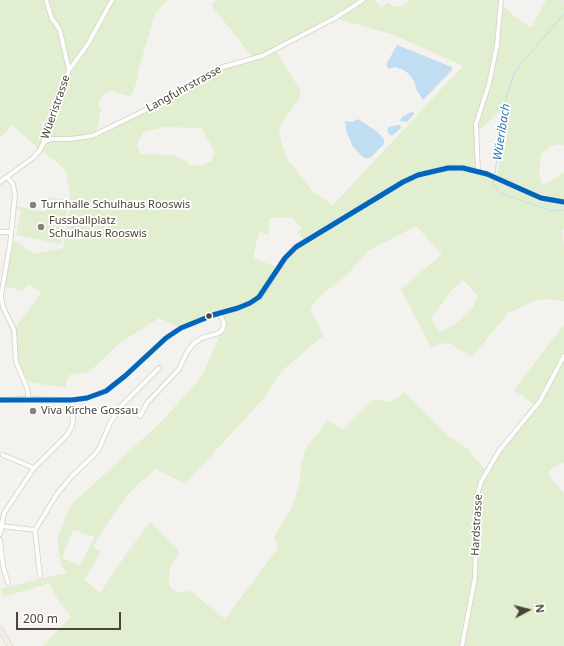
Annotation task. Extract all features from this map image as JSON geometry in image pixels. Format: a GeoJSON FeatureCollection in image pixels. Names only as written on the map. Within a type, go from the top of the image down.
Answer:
{"type":"FeatureCollection","features":[{"type":"Feature","properties":{"kind":"main road"},"geometry":{"type":"LineString","coordinates":[[0,630],[2,637],[10,646]]}},
{"type":"Feature","properties":{"kind":"street"},"geometry":{"type":"LineString","coordinates":[[46,0],[52,19],[60,31],[65,60],[69,70]]}},
{"type":"Feature","properties":{"kind":"street","name":"Wüeristrasse"},"geometry":{"type":"LineString","coordinates":[[0,182],[34,157],[44,142],[44,136],[48,124],[69,70],[88,44],[112,0]]}},
{"type":"Feature","properties":{"kind":"street","name":"Langfuhrstrasse"},"geometry":{"type":"LineString","coordinates":[[44,142],[51,139],[71,139],[98,133],[150,108],[224,67],[267,54],[335,18],[363,0]]}},
{"type":"Feature","properties":{"kind":"street"},"geometry":{"type":"LineString","coordinates":[[478,171],[476,124],[489,84],[497,45],[501,0]]}},
{"type":"Feature","properties":{"kind":"street"},"geometry":{"type":"LineString","coordinates":[[0,400],[72,400],[87,398],[106,391],[125,376],[166,338],[181,328],[204,318],[238,308],[259,297],[285,258],[296,247],[403,182],[418,175],[448,168],[463,168],[478,171],[498,178],[541,198],[564,202]]}},
{"type":"Feature","properties":{"kind":"street"},"geometry":{"type":"LineString","coordinates":[[7,177],[13,184],[15,193],[11,232],[1,296],[3,307],[14,330],[16,362],[27,388],[29,399]]}},
{"type":"Feature","properties":{"kind":"street"},"geometry":{"type":"LineString","coordinates":[[0,232],[11,232]]}},
{"type":"Feature","properties":{"kind":"street"},"geometry":{"type":"LineString","coordinates":[[140,416],[147,403],[179,369],[187,352],[194,343],[223,329],[224,324],[220,313]]}},
{"type":"Feature","properties":{"kind":"street","name":"Hardstrasse"},"geometry":{"type":"LineString","coordinates":[[462,646],[475,578],[477,507],[478,492],[481,482],[499,451],[540,401],[564,356]]}},
{"type":"Feature","properties":{"kind":"street"},"geometry":{"type":"LineString","coordinates":[[40,576],[36,530],[57,494],[72,476],[99,449],[113,418],[122,404],[159,368]]}},
{"type":"Feature","properties":{"kind":"street"},"geometry":{"type":"LineString","coordinates":[[0,534],[4,513],[34,468],[67,435],[72,426],[72,400]]}},
{"type":"Feature","properties":{"kind":"street"},"geometry":{"type":"LineString","coordinates":[[3,455],[34,468]]}},
{"type":"Feature","properties":{"kind":"street"},"geometry":{"type":"LineString","coordinates":[[1,526],[36,530]]}},
{"type":"Feature","properties":{"kind":"street"},"geometry":{"type":"LineString","coordinates":[[0,540],[3,566],[8,583]]}},
{"type":"Feature","properties":{"kind":"green space"},"geometry":{"type":"Polygon","coordinates":[[[0,0],[167,0],[155,14],[137,75],[139,76],[131,97],[111,91],[105,93],[101,98],[98,106],[101,107],[97,131],[98,133],[151,108],[223,67],[254,59],[211,5],[216,0],[375,0],[381,8],[388,3],[401,7],[409,0],[501,0],[501,4],[514,16],[531,28],[546,0],[564,0],[564,145],[559,144],[550,146],[541,154],[539,170],[542,184],[551,181],[564,172],[564,229],[562,230],[564,246],[564,301],[544,299],[537,300],[508,313],[472,357],[450,343],[439,344],[431,348],[401,289],[442,254],[416,226],[368,251],[347,275],[319,297],[310,309],[324,336],[282,371],[265,397],[185,484],[156,469],[137,485],[127,496],[93,547],[101,552],[84,580],[100,593],[150,522],[176,547],[178,551],[178,556],[170,568],[169,584],[171,588],[179,592],[192,592],[225,619],[278,548],[274,537],[292,507],[300,482],[301,464],[306,448],[328,420],[343,430],[374,399],[390,402],[405,392],[447,435],[468,449],[486,471],[536,406],[514,390],[564,325],[564,463],[559,464],[549,471],[552,480],[564,493],[564,646],[43,646],[71,617],[58,600],[49,583],[4,597],[0,589],[67,573],[61,565],[57,540],[72,504],[159,424],[198,381],[203,374],[224,324],[220,313],[184,329],[159,318],[120,343],[89,372],[69,375],[65,388],[28,382],[18,363],[16,327],[41,293],[29,284],[23,291],[4,286],[14,240],[34,254],[63,248],[71,201],[66,172],[58,163],[40,150],[12,125],[0,138],[0,0]],[[335,18],[275,49],[300,90],[300,98],[279,129],[287,159],[313,192],[333,205],[463,66],[394,35],[335,18]],[[500,111],[483,127],[476,131],[478,171],[497,178],[505,112],[500,111]],[[164,127],[143,132],[137,145],[140,154],[172,155],[183,159],[191,165],[201,166],[212,161],[215,152],[201,128],[164,127]],[[292,217],[269,218],[269,235],[259,232],[253,258],[279,268],[285,258],[305,241],[298,233],[301,228],[292,217]],[[463,280],[452,290],[431,319],[440,333],[459,321],[472,309],[478,296],[463,280]],[[73,530],[62,558],[80,565],[95,537],[73,530]]]}},
{"type":"Feature","properties":{"kind":"green space","name":"Fussballplatz Schulhaus Rooswis"},"geometry":{"type":"Polygon","coordinates":[[[48,197],[69,201],[61,244],[16,235],[21,210],[17,209],[17,206],[45,212],[48,197]]]}},
{"type":"Feature","properties":{"kind":"water"},"geometry":{"type":"Polygon","coordinates":[[[397,45],[452,67],[452,70],[423,100],[410,75],[404,70],[395,67],[389,69],[387,67],[387,63],[397,45]]]}},
{"type":"Feature","properties":{"kind":"water"},"geometry":{"type":"Polygon","coordinates":[[[413,111],[414,114],[407,122],[400,121],[402,117],[413,111]]]}},
{"type":"Feature","properties":{"kind":"water"},"geometry":{"type":"Polygon","coordinates":[[[358,119],[376,131],[384,139],[384,144],[370,158],[364,158],[353,147],[347,133],[345,121],[352,122],[358,119]]]}},
{"type":"Feature","properties":{"kind":"water"},"geometry":{"type":"Polygon","coordinates":[[[398,125],[401,126],[401,128],[392,136],[389,134],[387,130],[389,127],[398,125]]]}},
{"type":"Feature","properties":{"kind":"water"},"geometry":{"type":"Polygon","coordinates":[[[74,226],[78,234],[74,238],[70,238],[67,235],[68,231],[74,226]]]}},
{"type":"Feature","properties":{"kind":"waterway","name":"Wüeribach"},"geometry":{"type":"LineString","coordinates":[[495,173],[502,116],[514,74],[564,14]]}},
{"type":"Feature","properties":{"kind":"waterway","name":"Wüeribach"},"geometry":{"type":"LineString","coordinates":[[493,181],[493,184],[500,193],[523,201]]}},
{"type":"Feature","properties":{"kind":"waterway","name":"Wüeribach"},"geometry":{"type":"LineString","coordinates":[[527,202],[552,211],[564,210]]}},
{"type":"Feature","properties":{"kind":"transit line"},"geometry":{"type":"LineString","coordinates":[[0,400],[72,400],[87,398],[106,391],[125,376],[166,338],[181,328],[213,315],[238,308],[259,297],[285,258],[296,247],[403,182],[418,175],[448,168],[463,168],[487,174],[541,198],[564,202]]}},
{"type":"Feature","properties":{"kind":"place","name":"Turnhalle Schulhaus Rooswis"},"geometry":{"type":"Point","coordinates":[33,205]}},
{"type":"Feature","properties":{"kind":"place","name":"Fussballplatz Schulhaus Rooswis"},"geometry":{"type":"Point","coordinates":[41,227]}},
{"type":"Feature","properties":{"kind":"place","name":"Viva Kirche Gossau"},"geometry":{"type":"Point","coordinates":[33,411]}}]}
